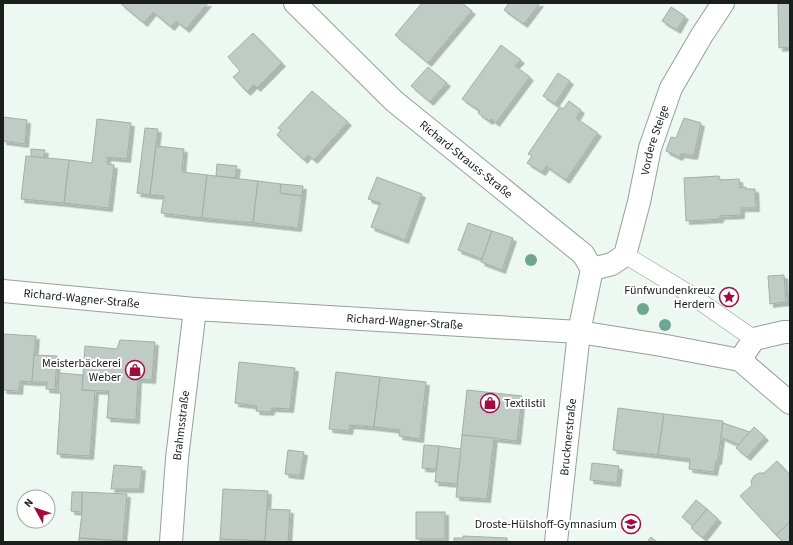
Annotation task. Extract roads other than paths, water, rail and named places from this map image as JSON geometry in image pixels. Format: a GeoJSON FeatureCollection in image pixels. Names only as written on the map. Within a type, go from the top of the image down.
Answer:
{"type":"FeatureCollection","features":[{"type":"Feature","properties":{"kind":"street","name":"Richard-Strauss-Straße"},"geometry":{"type":"LineString","coordinates":[[295,3],[394,101],[583,254],[592,269]]}},
{"type":"Feature","properties":{"kind":"street","name":"Vordere Steige"},"geometry":{"type":"LineString","coordinates":[[625,256],[639,202],[650,148],[671,88],[702,35],[723,3]]}},
{"type":"Feature","properties":{"kind":"street"},"geometry":{"type":"LineString","coordinates":[[579,332],[592,269],[612,264],[625,256]]}},
{"type":"Feature","properties":{"kind":"street","name":"Richard-Wagner-Straße"},"geometry":{"type":"LineString","coordinates":[[3,291],[195,309],[579,332],[740,360]]}},
{"type":"Feature","properties":{"kind":"street","name":"Brahmsstraße"},"geometry":{"type":"LineString","coordinates":[[171,542],[177,458],[195,309]]}},
{"type":"Feature","properties":{"kind":"street","name":"Brucknerstraße"},"geometry":{"type":"LineString","coordinates":[[556,542],[579,332]]}},
{"type":"Feature","properties":{"kind":"street"},"geometry":{"type":"LineString","coordinates":[[790,332],[754,338],[740,360],[790,403]]}},
{"type":"Feature","properties":{"kind":"lane"},"geometry":{"type":"LineString","coordinates":[[625,256],[688,293],[754,338]]}},
{"type":"Feature","properties":{"kind":"place","name":"Fünfwundenkreuz Herdern"},"geometry":{"type":"Point","coordinates":[729,297]}},
{"type":"Feature","properties":{"kind":"place","name":"Meisterbäckerei Weber"},"geometry":{"type":"Point","coordinates":[135,370]}},
{"type":"Feature","properties":{"kind":"place","name":"Textilstil"},"geometry":{"type":"Point","coordinates":[490,403]}},
{"type":"Feature","properties":{"kind":"place","name":"Droste-Hülshoff-Gymnasium"},"geometry":{"type":"Point","coordinates":[631,524]}}]}
